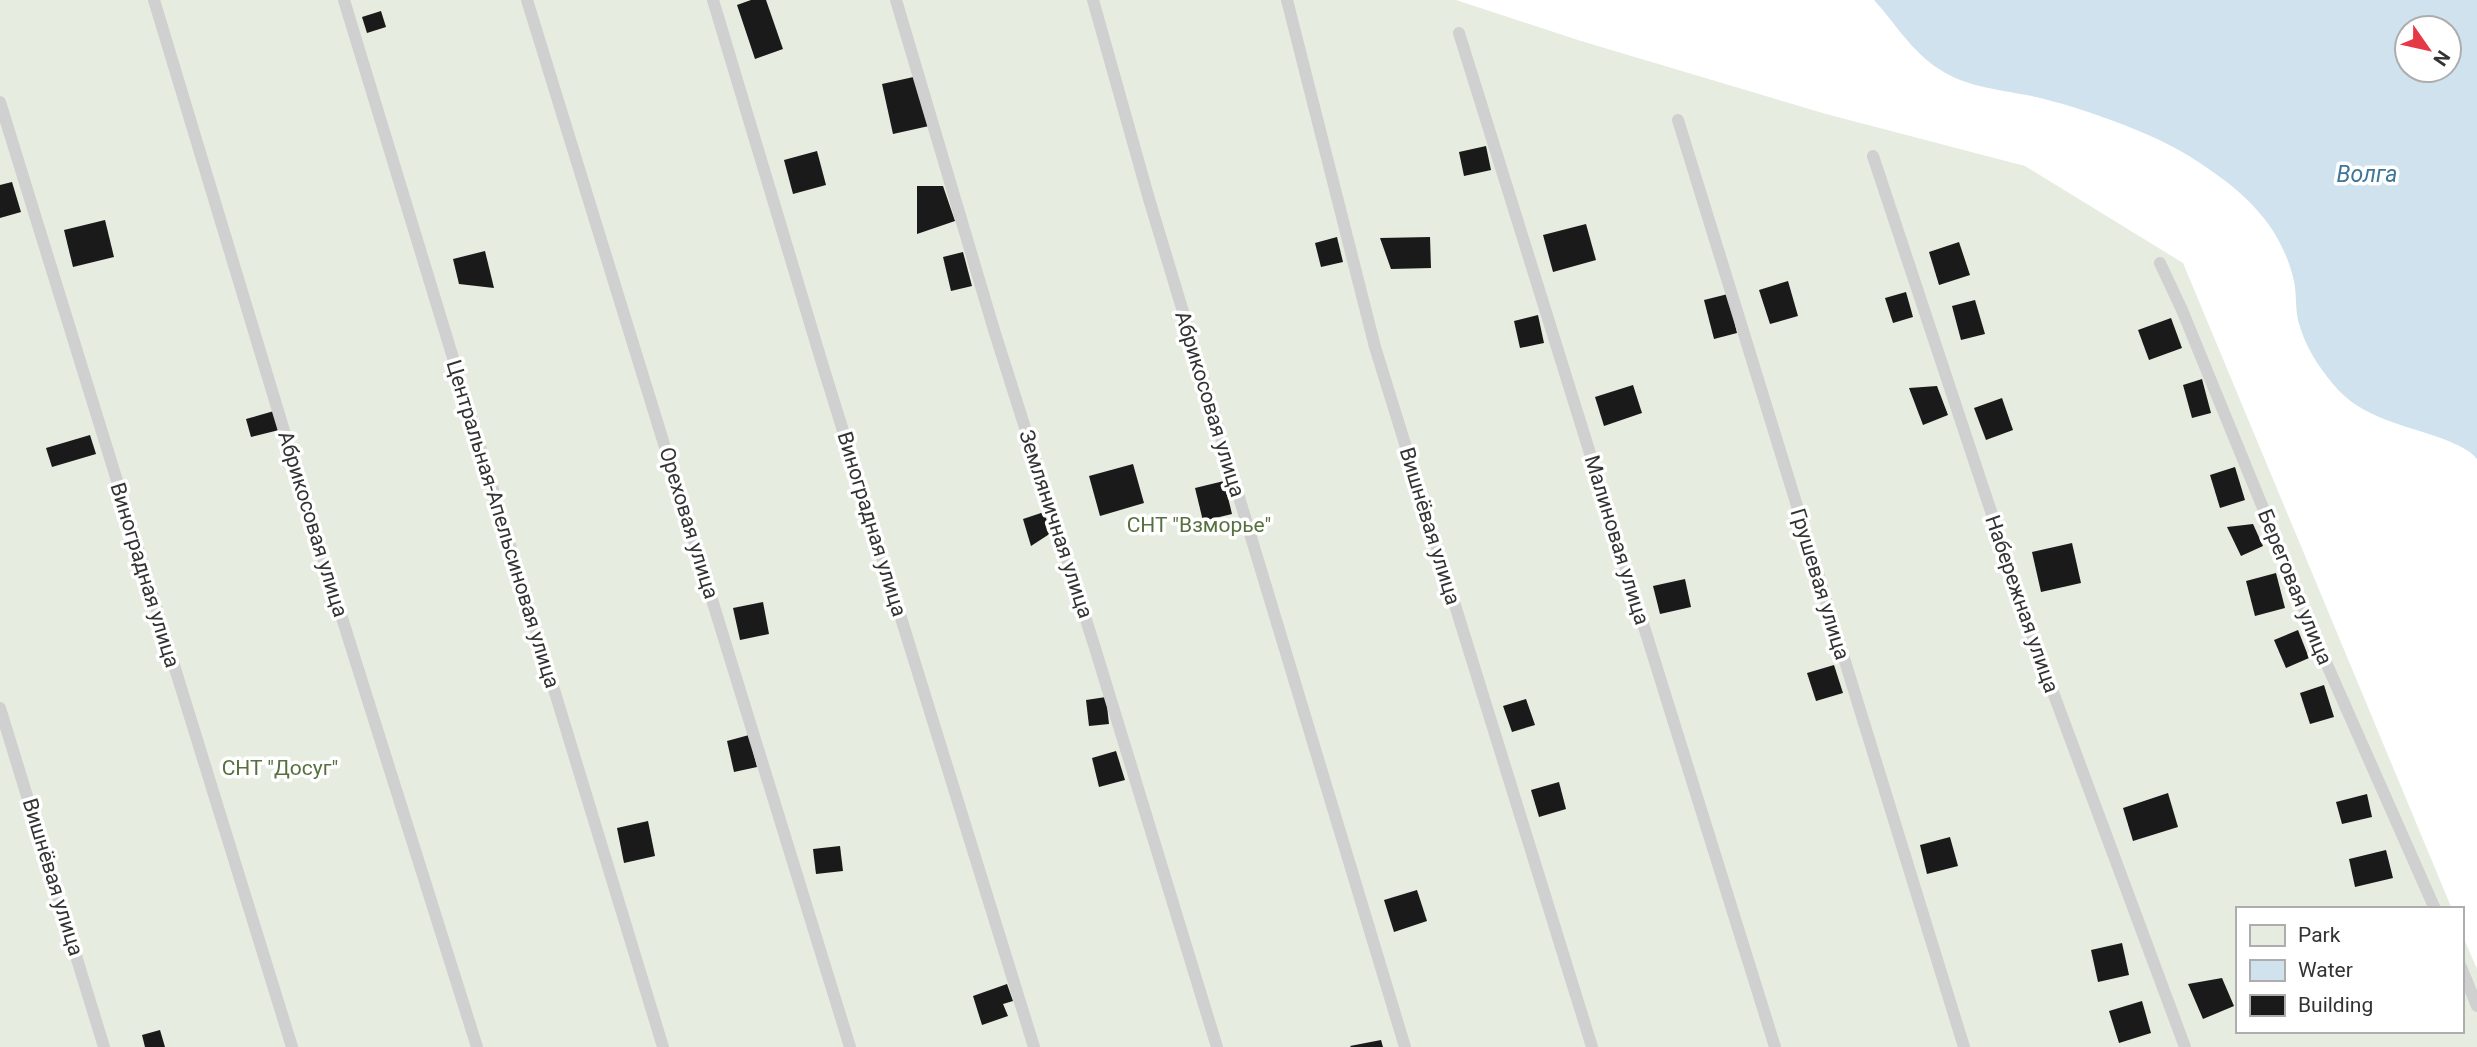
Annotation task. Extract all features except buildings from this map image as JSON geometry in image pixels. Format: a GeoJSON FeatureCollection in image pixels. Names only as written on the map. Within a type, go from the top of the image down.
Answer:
{"type":"FeatureCollection","features":[{"type":"Feature","properties":{"kind":"lane","name":"Абрикосовая улица"},"geometry":{"type":"LineString","coordinates":[[154,0],[308,510],[477,1047]]}},
{"type":"Feature","properties":{"kind":"lane","name":"Центральная-Апельсиновая улица"},"geometry":{"type":"LineString","coordinates":[[344,0],[663,1047]]}},
{"type":"Feature","properties":{"kind":"lane","name":"Ореховая улица"},"geometry":{"type":"LineString","coordinates":[[527,0],[850,1047]]}},
{"type":"Feature","properties":{"kind":"lane","name":"Виноградная улица"},"geometry":{"type":"LineString","coordinates":[[713,0],[818,350],[1034,1047]]}},
{"type":"Feature","properties":{"kind":"lane","name":"Земляничная улица"},"geometry":{"type":"LineString","coordinates":[[896,0],[994,330],[1217,1047]]}},
{"type":"Feature","properties":{"kind":"lane","name":"Абрикосовая улица"},"geometry":{"type":"LineString","coordinates":[[1093,0],[1157,225],[1405,1047]]}},
{"type":"Feature","properties":{"kind":"lane","name":"Вишнёвая улица"},"geometry":{"type":"LineString","coordinates":[[1287,0],[1375,347],[1592,1047]]}},
{"type":"Feature","properties":{"kind":"lane","name":"Малиновая улица"},"geometry":{"type":"LineString","coordinates":[[1458,33],[1775,1047]]}},
{"type":"Feature","properties":{"kind":"lane","name":"Виноградная улица"},"geometry":{"type":"LineString","coordinates":[[0,102],[292,1047]]}},
{"type":"Feature","properties":{"kind":"lane","name":"Грушевая улица"},"geometry":{"type":"LineString","coordinates":[[1678,120],[1964,1047]]}},
{"type":"Feature","properties":{"kind":"lane","name":"Набережная улица"},"geometry":{"type":"LineString","coordinates":[[1873,156],[2034,641],[2185,1047]]}},
{"type":"Feature","properties":{"kind":"lane","name":"Береговая улица"},"geometry":{"type":"LineString","coordinates":[[2160,263],[2182,310],[2328,667],[2434,907]]}},
{"type":"Feature","properties":{"kind":"lane","name":"Вишнёвая улица"},"geometry":{"type":"LineString","coordinates":[[0,708],[104,1047]]}},
{"type":"Feature","properties":{"kind":"lane"},"geometry":{"type":"LineString","coordinates":[[2463,972],[2477,1006]]}},
{"type":"Feature","properties":{"kind":"green space","name":"СНТ \"Досуг\""},"geometry":{"type":"Polygon","coordinates":[[[0,0],[340,0],[657,1047],[0,1047],[0,0]]]}},
{"type":"Feature","properties":{"kind":"green space","name":"СНТ \"Взморье\""},"geometry":{"type":"Polygon","coordinates":[[[350,0],[1456,0],[1581,41],[1826,114],[2025,166],[2183,263],[2451,907],[2236,907],[2236,1033],[2463,1033],[2463,937],[2477,969],[2477,1047],[669,1047],[350,0]]]}},
{"type":"Feature","properties":{"kind":"water","name":"Волга"},"geometry":{"type":"Polygon","coordinates":[[[1874,0],[2477,0],[2477,459],[2467,450],[2446,440],[2371,413],[2344,396],[2333,384],[2307,346],[2298,320],[2293,277],[2277,238],[2254,206],[2224,180],[2173,147],[2114,121],[2053,101],[1986,88],[1961,80],[1929,62],[1904,37],[1874,0]]]}}]}
